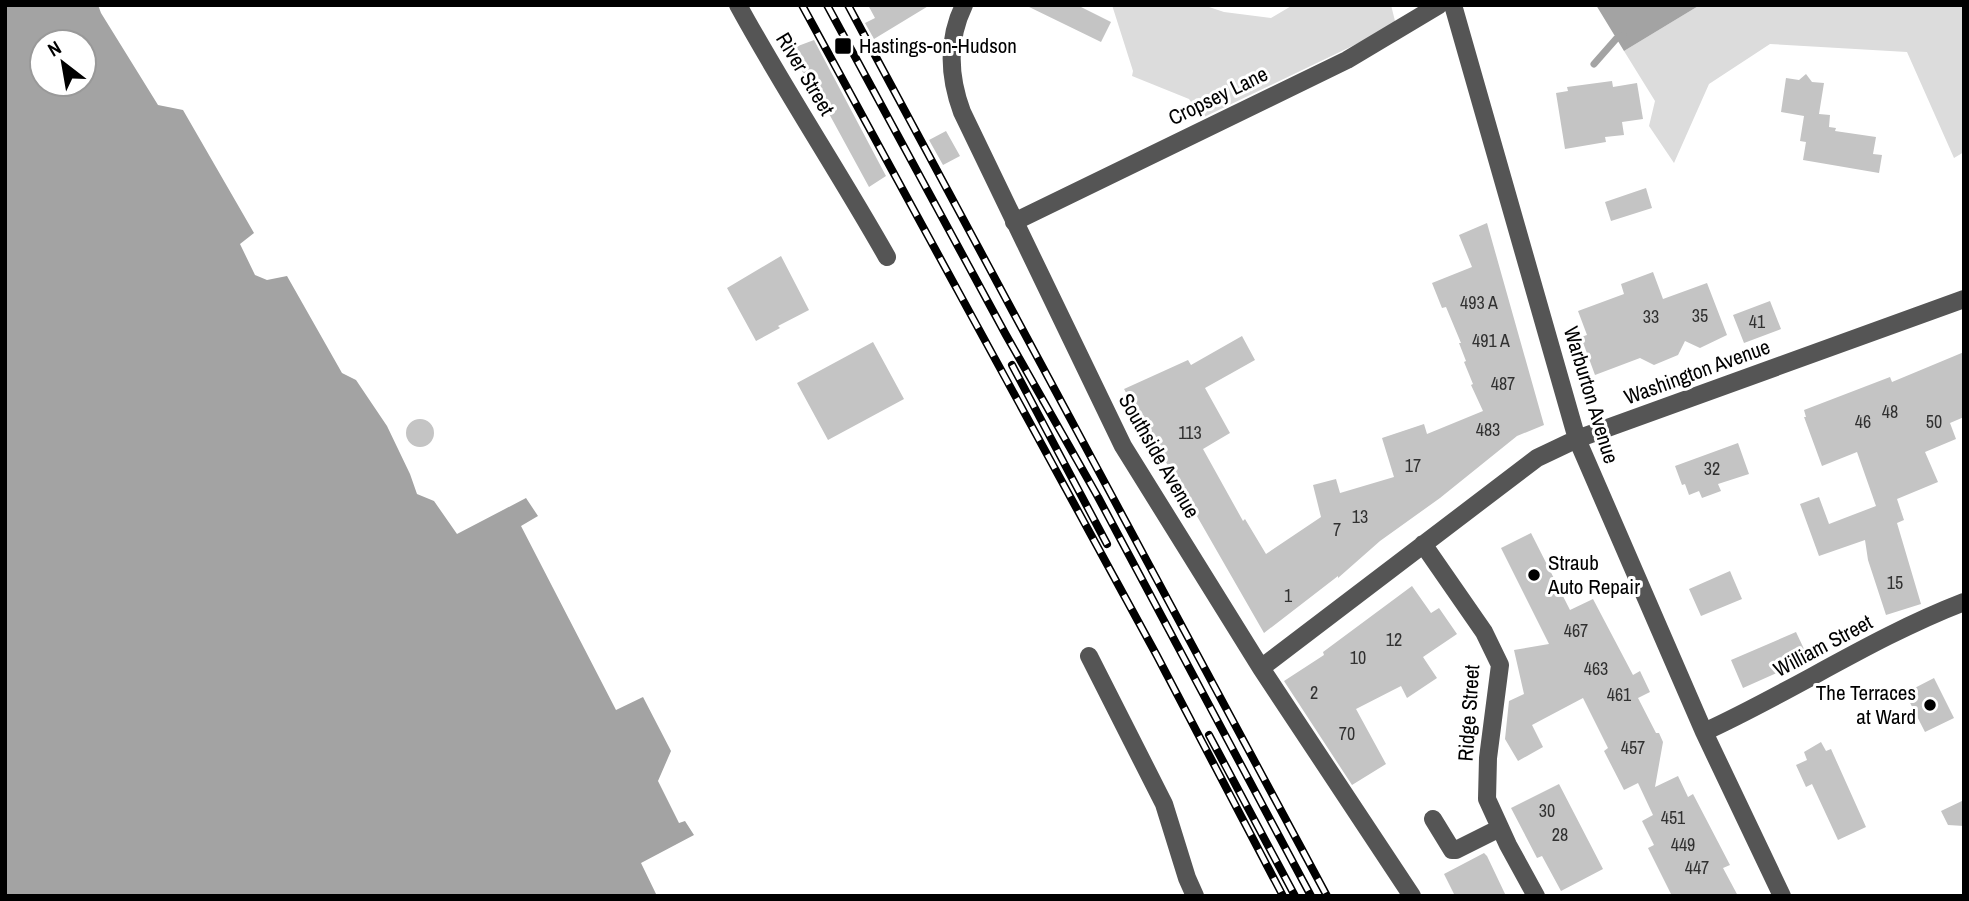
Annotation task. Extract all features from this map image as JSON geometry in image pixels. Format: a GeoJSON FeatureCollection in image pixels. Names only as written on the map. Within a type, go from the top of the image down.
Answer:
{"type":"FeatureCollection","features":[{"type":"Feature","properties":{"kind":"street","name":"River Street"},"geometry":{"type":"LineString","coordinates":[[738,5],[775,73],[835,165],[887,257]]}},
{"type":"Feature","properties":{"kind":"street","name":"Southside Avenue"},"geometry":{"type":"LineString","coordinates":[[964,5],[952,44],[953,89],[1122,446],[1261,668],[1412,896]]}},
{"type":"Feature","properties":{"kind":"street","name":"Cropsey Lane"},"geometry":{"type":"LineString","coordinates":[[1014,222],[1347,60],[1400,31],[1439,5]]}},
{"type":"Feature","properties":{"kind":"street","name":"Warburton Avenue"},"geometry":{"type":"LineString","coordinates":[[1453,5],[1577,439],[1704,733],[1782,896]]}},
{"type":"Feature","properties":{"kind":"street","name":"Washington Avenue"},"geometry":{"type":"LineString","coordinates":[[1261,668],[1537,458],[1577,439],[1964,299]]}},
{"type":"Feature","properties":{"kind":"street","name":"Ridge Street"},"geometry":{"type":"LineString","coordinates":[[1423,544],[1484,632],[1500,665],[1488,758],[1488,799],[1500,828],[1536,896]]}},
{"type":"Feature","properties":{"kind":"street","name":"William Street"},"geometry":{"type":"LineString","coordinates":[[1704,733],[1929,616],[1964,602]]}},
{"type":"Feature","properties":{"kind":"street"},"geometry":{"type":"LineString","coordinates":[[1089,656],[1164,804],[1195,896]]}},
{"type":"Feature","properties":{"kind":"street"},"geometry":{"type":"LineString","coordinates":[[1433,819],[1451,850],[1500,828]]}},
{"type":"Feature","properties":{"kind":"shaded area"},"geometry":{"type":"Polygon","coordinates":[[[5,5],[98,5],[158,105],[183,110],[254,233],[240,244],[255,275],[267,280],[287,276],[342,373],[356,380],[387,426],[417,494],[434,501],[457,534],[526,498],[538,516],[521,526],[616,710],[643,697],[671,751],[658,781],[679,823],[685,821],[694,835],[641,863],[657,896],[5,896],[5,5]]]}},
{"type":"Feature","properties":{"kind":"shaded area"},"geometry":{"type":"Polygon","coordinates":[[[1112,5],[1203,5],[1224,12],[1271,18],[1293,5],[1391,5],[1396,25],[1202,118],[1189,99],[1132,76],[1133,71],[1112,5]]]}},
{"type":"Feature","properties":{"kind":"shaded area"},"geometry":{"type":"Polygon","coordinates":[[[1596,5],[1700,5],[1624,51],[1596,5]]]}},
{"type":"Feature","properties":{"kind":"shaded area"},"geometry":{"type":"Polygon","coordinates":[[[1700,5],[1964,5],[1964,152],[1954,158],[1907,52],[1770,44],[1709,84],[1674,163],[1649,126],[1655,101],[1624,51],[1700,5]]]}},
{"type":"Feature","properties":{"kind":"building"},"geometry":{"type":"Polygon","coordinates":[[[868,5],[930,5],[874,39],[865,23],[875,18],[868,5]]]}},
{"type":"Feature","properties":{"kind":"building"},"geometry":{"type":"Polygon","coordinates":[[[1025,5],[1077,5],[1111,22],[1101,42],[1025,5]]]}},
{"type":"Feature","properties":{"kind":"building"},"geometry":{"type":"Polygon","coordinates":[[[814,40],[886,176],[869,187],[809,77],[806,78],[790,49],[814,40]]]}},
{"type":"Feature","properties":{"kind":"building"},"geometry":{"type":"Polygon","coordinates":[[[1806,74],[1812,82],[1824,83],[1819,114],[1830,115],[1829,127],[1836,128],[1835,131],[1876,137],[1873,154],[1882,155],[1879,173],[1803,160],[1806,142],[1800,141],[1804,116],[1781,112],[1786,78],[1799,80],[1806,74]]]}},
{"type":"Feature","properties":{"kind":"building"},"geometry":{"type":"Polygon","coordinates":[[[1612,81],[1613,87],[1637,83],[1643,119],[1622,122],[1624,135],[1605,137],[1606,142],[1565,149],[1556,93],[1568,91],[1567,87],[1612,81]]]}},
{"type":"Feature","properties":{"kind":"building"},"geometry":{"type":"Polygon","coordinates":[[[946,131],[960,156],[943,165],[929,140],[946,131]]]}},
{"type":"Feature","properties":{"kind":"building"},"geometry":{"type":"Polygon","coordinates":[[[1646,188],[1652,208],[1611,221],[1605,202],[1646,188]]]}},
{"type":"Feature","properties":{"kind":"building"},"geometry":{"type":"Polygon","coordinates":[[[1487,223],[1544,425],[1517,436],[1264,633],[1124,389],[1188,360],[1191,365],[1242,336],[1255,360],[1205,388],[1230,433],[1203,449],[1243,521],[1245,519],[1266,554],[1321,517],[1313,485],[1336,479],[1340,493],[1394,477],[1382,438],[1424,424],[1427,434],[1483,411],[1471,385],[1473,384],[1464,362],[1466,361],[1461,343],[1446,307],[1442,308],[1432,283],[1472,267],[1459,235],[1487,223]]]}},
{"type":"Feature","properties":{"kind":"building"},"geometry":{"type":"Polygon","coordinates":[[[781,256],[809,310],[756,341],[727,288],[781,256]]]}},
{"type":"Feature","properties":{"kind":"building"},"geometry":{"type":"Polygon","coordinates":[[[1653,272],[1663,299],[1707,283],[1727,335],[1700,348],[1685,341],[1678,355],[1654,365],[1640,358],[1595,375],[1581,337],[1587,335],[1578,311],[1624,294],[1621,284],[1653,272]]]}},
{"type":"Feature","properties":{"kind":"building"},"geometry":{"type":"Polygon","coordinates":[[[1770,301],[1781,329],[1744,343],[1733,315],[1770,301]]]}},
{"type":"Feature","properties":{"kind":"building"},"geometry":{"type":"Polygon","coordinates":[[[873,342],[904,399],[828,440],[797,383],[873,342]]]}},
{"type":"Feature","properties":{"kind":"building"},"geometry":{"type":"Polygon","coordinates":[[[1964,352],[1964,417],[1950,423],[1956,439],[1925,452],[1938,482],[1897,499],[1904,520],[1897,523],[1921,604],[1886,615],[1868,560],[1865,540],[1819,556],[1800,504],[1819,497],[1829,524],[1876,506],[1857,452],[1822,466],[1804,417],[1804,410],[1890,377],[1892,382],[1964,352]]]}},
{"type":"Feature","properties":{"kind":"building"},"geometry":{"type":"Polygon","coordinates":[[[420,419],[430,423],[434,433],[430,443],[420,447],[410,443],[406,433],[410,423],[420,419]]]}},
{"type":"Feature","properties":{"kind":"building"},"geometry":{"type":"Polygon","coordinates":[[[1738,443],[1749,474],[1718,484],[1721,491],[1702,498],[1699,491],[1689,495],[1675,466],[1738,443]]]}},
{"type":"Feature","properties":{"kind":"building"},"geometry":{"type":"Polygon","coordinates":[[[1531,533],[1570,610],[1593,599],[1633,675],[1640,671],[1650,692],[1638,698],[1663,742],[1655,787],[1678,776],[1688,797],[1693,794],[1730,865],[1723,868],[1738,896],[1672,896],[1648,848],[1654,845],[1642,821],[1653,815],[1638,783],[1624,790],[1604,751],[1608,748],[1583,698],[1532,725],[1543,747],[1518,761],[1505,739],[1509,701],[1524,694],[1514,650],[1549,644],[1501,548],[1531,533]]]}},
{"type":"Feature","properties":{"kind":"building"},"geometry":{"type":"Polygon","coordinates":[[[1730,571],[1742,599],[1701,616],[1689,589],[1730,571]]]}},
{"type":"Feature","properties":{"kind":"building"},"geometry":{"type":"Polygon","coordinates":[[[1412,586],[1431,613],[1439,608],[1457,634],[1423,657],[1437,678],[1407,698],[1401,686],[1356,709],[1386,764],[1352,785],[1284,681],[1324,655],[1323,652],[1412,586]]]}},
{"type":"Feature","properties":{"kind":"building"},"geometry":{"type":"Polygon","coordinates":[[[1796,632],[1804,649],[1800,650],[1804,661],[1743,688],[1731,660],[1796,632]]]}},
{"type":"Feature","properties":{"kind":"building","name":"The Terraces at Ward"},"geometry":{"type":"Polygon","coordinates":[[[1934,678],[1954,718],[1925,732],[1905,693],[1934,678]]]}},
{"type":"Feature","properties":{"kind":"building"},"geometry":{"type":"Polygon","coordinates":[[[1821,742],[1826,751],[1831,749],[1866,827],[1838,840],[1812,784],[1806,787],[1796,765],[1807,760],[1804,752],[1821,742]]]}},
{"type":"Feature","properties":{"kind":"building"},"geometry":{"type":"Polygon","coordinates":[[[1559,784],[1603,869],[1561,891],[1542,856],[1537,858],[1511,808],[1559,784]]]}},
{"type":"Feature","properties":{"kind":"building"},"geometry":{"type":"Polygon","coordinates":[[[1964,800],[1964,826],[1948,825],[1941,811],[1964,800]]]}},
{"type":"Feature","properties":{"kind":"building"},"geometry":{"type":"Polygon","coordinates":[[[1484,853],[1506,896],[1455,896],[1444,874],[1484,853]]]}},
{"type":"Feature","properties":{"kind":"waterway"},"geometry":{"type":"LineString","coordinates":[[1594,64],[1616,39],[1623,35]]}},
{"type":"Feature","properties":{"kind":"railway"},"geometry":{"type":"LineString","coordinates":[[802,5],[1156,654],[1283,896]]}},
{"type":"Feature","properties":{"kind":"railway"},"geometry":{"type":"LineString","coordinates":[[827,5],[1006,335],[1098,497],[1311,896]]}},
{"type":"Feature","properties":{"kind":"railway"},"geometry":{"type":"LineString","coordinates":[[848,5],[1327,896]]}},
{"type":"Feature","properties":{"kind":"railway"},"geometry":{"type":"LineString","coordinates":[[1012,365],[1107,544]]}},
{"type":"Feature","properties":{"kind":"railway"},"geometry":{"type":"LineString","coordinates":[[1209,735],[1295,896]]}},
{"type":"Feature","properties":{"kind":"place","name":"Hastings-on-Hudson"},"geometry":{"type":"Point","coordinates":[843,46]}},
{"type":"Feature","properties":{"kind":"place","name":"Straub Auto Repair"},"geometry":{"type":"Point","coordinates":[1534,575]}},
{"type":"Feature","properties":{"kind":"place","name":"The Terraces at Ward"},"geometry":{"type":"Point","coordinates":[1930,705]}}]}
